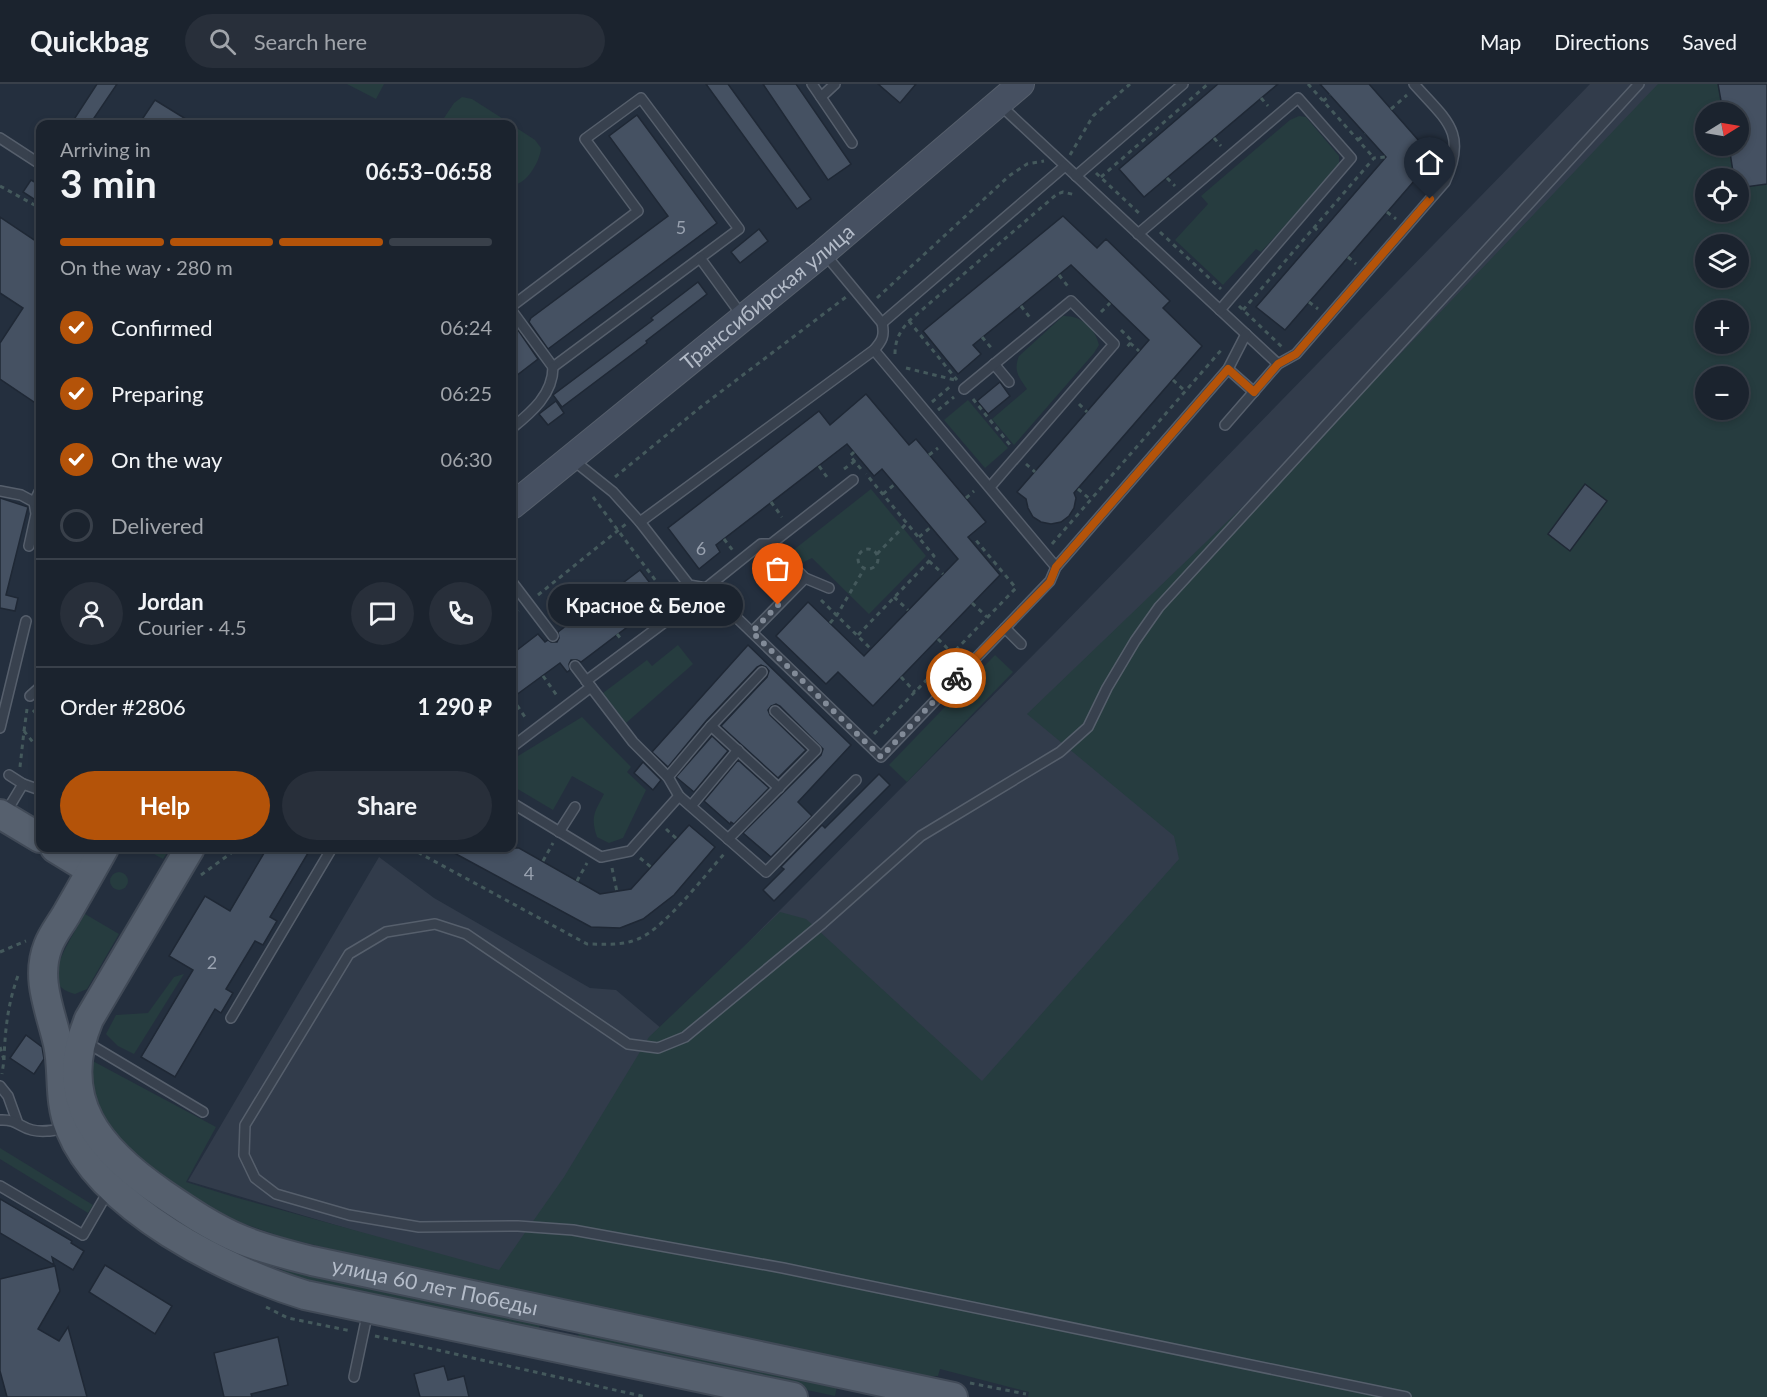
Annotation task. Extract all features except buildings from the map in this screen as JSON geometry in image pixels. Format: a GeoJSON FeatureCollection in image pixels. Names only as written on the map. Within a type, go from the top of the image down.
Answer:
{"type":"FeatureCollection","features":[{"type":"Feature","properties":{"kind":"main road","name":"Транссибирская улица"},"geometry":{"type":"LineString","coordinates":[[516,503],[824,252],[1021,84]]}},
{"type":"Feature","properties":{"kind":"main road"},"geometry":{"type":"LineString","coordinates":[[2,815],[36,836]]}},
{"type":"Feature","properties":{"kind":"main road"},"geometry":{"type":"LineString","coordinates":[[71,852],[98,859]]}},
{"type":"Feature","properties":{"kind":"main road","name":"улица 60 лет Победы"},"geometry":{"type":"LineString","coordinates":[[188,852],[89,1019],[77,1055],[80,1094],[87,1117],[100,1139],[120,1161],[147,1183],[199,1218],[241,1239],[303,1259],[566,1314],[962,1390]]}},
{"type":"Feature","properties":{"kind":"main road","name":"улица 60 лет Победы"},"geometry":{"type":"LineString","coordinates":[[98,859],[32,974],[59,1049],[63,1103],[69,1128],[93,1168],[111,1188],[138,1210],[182,1240],[233,1268],[270,1285],[305,1295],[751,1393],[793,1397]]}},
{"type":"Feature","properties":{"kind":"main road"},"geometry":{"type":"LineString","coordinates":[[32,974],[52,994],[69,1003],[87,1003],[104,994]]}},
{"type":"Feature","properties":{"kind":"main road"},"geometry":{"type":"LineString","coordinates":[[558,1349],[566,1314]]}},
{"type":"Feature","properties":{"kind":"lane"},"geometry":{"type":"LineString","coordinates":[[812,84],[852,143]]}},
{"type":"Feature","properties":{"kind":"lane"},"geometry":{"type":"LineString","coordinates":[[821,97],[835,84]]}},
{"type":"Feature","properties":{"kind":"lane"},"geometry":{"type":"LineString","coordinates":[[1076,176],[1183,84]]}},
{"type":"Feature","properties":{"kind":"lane"},"geometry":{"type":"LineString","coordinates":[[1225,425],[1278,364],[1296,354],[1445,182],[1453,164],[1455,144],[1451,125],[1414,84]]}},
{"type":"Feature","properties":{"kind":"lane"},"geometry":{"type":"LineString","coordinates":[[1406,1397],[783,1268],[573,1230],[518,1226],[419,1227],[349,1215],[276,1194],[255,1178],[244,1155],[244,1125],[349,954],[386,932],[435,924],[466,933],[628,1044],[658,1048],[685,1037],[823,922],[921,836],[1060,752],[1088,727],[1129,650],[1159,607],[1639,84]]}},
{"type":"Feature","properties":{"kind":"lane"},"geometry":{"type":"LineString","coordinates":[[516,303],[638,211],[585,139],[641,98],[738,229],[554,367]]}},
{"type":"Feature","properties":{"kind":"lane"},"geometry":{"type":"LineString","coordinates":[[1138,234],[1298,98],[1351,158],[1220,310]]}},
{"type":"Feature","properties":{"kind":"lane"},"geometry":{"type":"LineString","coordinates":[[999,104],[1278,364]]}},
{"type":"Feature","properties":{"kind":"lane"},"geometry":{"type":"LineString","coordinates":[[0,138],[36,161]]}},
{"type":"Feature","properties":{"kind":"lane"},"geometry":{"type":"LineString","coordinates":[[882,323],[1062,163]]}},
{"type":"Feature","properties":{"kind":"lane"},"geometry":{"type":"LineString","coordinates":[[637,520],[874,350],[881,342],[884,333],[882,323],[824,252]]}},
{"type":"Feature","properties":{"kind":"lane"},"geometry":{"type":"LineString","coordinates":[[699,258],[744,317]]}},
{"type":"Feature","properties":{"kind":"lane"},"geometry":{"type":"LineString","coordinates":[[961,385],[994,364],[1071,302],[1114,344],[990,487]]}},
{"type":"Feature","properties":{"kind":"lane"},"geometry":{"type":"LineString","coordinates":[[516,316],[554,367],[553,380],[546,394],[528,416],[516,425]]}},
{"type":"Feature","properties":{"kind":"lane"},"geometry":{"type":"LineString","coordinates":[[572,459],[613,492],[689,585],[706,588],[881,757],[1050,582],[1056,567],[1228,369],[1246,334]]}},
{"type":"Feature","properties":{"kind":"lane"},"geometry":{"type":"LineString","coordinates":[[874,350],[1056,567]]}},
{"type":"Feature","properties":{"kind":"lane"},"geometry":{"type":"LineString","coordinates":[[994,364],[1009,382]]}},
{"type":"Feature","properties":{"kind":"lane"},"geometry":{"type":"LineString","coordinates":[[1228,369],[1254,392]]}},
{"type":"Feature","properties":{"kind":"lane"},"geometry":{"type":"LineString","coordinates":[[706,588],[761,544],[771,544],[853,480]]}},
{"type":"Feature","properties":{"kind":"lane"},"geometry":{"type":"LineString","coordinates":[[0,492],[21,495],[34,502]]}},
{"type":"Feature","properties":{"kind":"lane"},"geometry":{"type":"LineString","coordinates":[[29,546],[36,514],[34,502],[36,498]]}},
{"type":"Feature","properties":{"kind":"lane"},"geometry":{"type":"LineString","coordinates":[[771,544],[805,578],[829,588]]}},
{"type":"Feature","properties":{"kind":"lane"},"geometry":{"type":"LineString","coordinates":[[752,632],[805,578]]}},
{"type":"Feature","properties":{"kind":"lane"},"geometry":{"type":"LineString","coordinates":[[516,588],[553,636]]}},
{"type":"Feature","properties":{"kind":"lane"},"geometry":{"type":"LineString","coordinates":[[516,744],[669,618]]}},
{"type":"Feature","properties":{"kind":"lane"},"geometry":{"type":"LineString","coordinates":[[0,728],[26,621]]}},
{"type":"Feature","properties":{"kind":"lane"},"geometry":{"type":"LineString","coordinates":[[1005,628],[1021,644]]}},
{"type":"Feature","properties":{"kind":"lane"},"geometry":{"type":"LineString","coordinates":[[575,666],[633,742],[668,777],[680,796],[729,843],[766,872],[856,780]]}},
{"type":"Feature","properties":{"kind":"lane"},"geometry":{"type":"LineString","coordinates":[[668,777],[711,726],[762,672]]}},
{"type":"Feature","properties":{"kind":"lane"},"geometry":{"type":"LineString","coordinates":[[30,696],[36,691]]}},
{"type":"Feature","properties":{"kind":"lane"},"geometry":{"type":"LineString","coordinates":[[729,843],[816,750],[775,711]]}},
{"type":"Feature","properties":{"kind":"lane"},"geometry":{"type":"LineString","coordinates":[[711,726],[779,788]]}},
{"type":"Feature","properties":{"kind":"lane"},"geometry":{"type":"LineString","coordinates":[[691,806],[738,750]]}},
{"type":"Feature","properties":{"kind":"lane"},"geometry":{"type":"LineString","coordinates":[[9,775],[36,788]]}},
{"type":"Feature","properties":{"kind":"lane"},"geometry":{"type":"LineString","coordinates":[[2,815],[21,782]]}},
{"type":"Feature","properties":{"kind":"lane"},"geometry":{"type":"LineString","coordinates":[[516,805],[557,835],[601,857],[630,851],[680,796]]}},
{"type":"Feature","properties":{"kind":"lane"},"geometry":{"type":"LineString","coordinates":[[557,835],[575,807]]}},
{"type":"Feature","properties":{"kind":"lane"},"geometry":{"type":"LineString","coordinates":[[231,1018],[330,852]]}},
{"type":"Feature","properties":{"kind":"lane"},"geometry":{"type":"LineString","coordinates":[[81,1039],[203,1112]]}},
{"type":"Feature","properties":{"kind":"lane"},"geometry":{"type":"LineString","coordinates":[[1,1081],[17,1121],[29,1130],[46,1132],[69,1128]]}},
{"type":"Feature","properties":{"kind":"lane"},"geometry":{"type":"LineString","coordinates":[[0,1120],[17,1121]]}},
{"type":"Feature","properties":{"kind":"lane"},"geometry":{"type":"LineString","coordinates":[[0,1186],[83,1234],[111,1188]]}},
{"type":"Feature","properties":{"kind":"lane"},"geometry":{"type":"LineString","coordinates":[[354,1377],[369,1309]]}},
{"type":"Feature","properties":{"kind":"path"},"geometry":{"type":"LineString","coordinates":[[868,306],[1009,176],[1027,164],[1062,163],[1068,158],[1093,116],[1130,84]]}},
{"type":"Feature","properties":{"kind":"path"},"geometry":{"type":"LineString","coordinates":[[1101,177],[1209,84]]}},
{"type":"Feature","properties":{"kind":"path"},"geometry":{"type":"LineString","coordinates":[[1308,84],[1374,158]]}},
{"type":"Feature","properties":{"kind":"path"},"geometry":{"type":"LineString","coordinates":[[1323,100],[1330,94]]}},
{"type":"Feature","properties":{"kind":"path"},"geometry":{"type":"LineString","coordinates":[[1391,110],[1407,95]]}},
{"type":"Feature","properties":{"kind":"path"},"geometry":{"type":"LineString","coordinates":[[1261,98],[1272,111]]}},
{"type":"Feature","properties":{"kind":"path"},"geometry":{"type":"LineString","coordinates":[[1358,140],[1365,134]]}},
{"type":"Feature","properties":{"kind":"path"},"geometry":{"type":"LineString","coordinates":[[1214,138],[1225,151]]}},
{"type":"Feature","properties":{"kind":"path"},"geometry":{"type":"LineString","coordinates":[[1243,310],[1374,158],[1386,157]]}},
{"type":"Feature","properties":{"kind":"path"},"geometry":{"type":"LineString","coordinates":[[1088,166],[1287,352]]}},
{"type":"Feature","properties":{"kind":"path"},"geometry":{"type":"LineString","coordinates":[[1167,178],[1173,184]]}},
{"type":"Feature","properties":{"kind":"path"},"geometry":{"type":"LineString","coordinates":[[1353,183],[1359,188]]}},
{"type":"Feature","properties":{"kind":"path"},"geometry":{"type":"LineString","coordinates":[[0,186],[36,206]]}},
{"type":"Feature","properties":{"kind":"path"},"geometry":{"type":"LineString","coordinates":[[896,359],[896,341],[901,330],[909,321],[1057,194],[1070,192],[1082,200]]}},
{"type":"Feature","properties":{"kind":"path"},"geometry":{"type":"LineString","coordinates":[[1387,212],[1393,217]]}},
{"type":"Feature","properties":{"kind":"path"},"geometry":{"type":"LineString","coordinates":[[1314,227],[1320,233]]}},
{"type":"Feature","properties":{"kind":"path"},"geometry":{"type":"LineString","coordinates":[[1348,257],[1354,262]]}},
{"type":"Feature","properties":{"kind":"path"},"geometry":{"type":"LineString","coordinates":[[1275,273],[1281,278]]}},
{"type":"Feature","properties":{"kind":"path"},"geometry":{"type":"LineString","coordinates":[[1059,275],[1070,289]]}},
{"type":"Feature","properties":{"kind":"path"},"geometry":{"type":"LineString","coordinates":[[612,480],[702,406],[855,290]]}},
{"type":"Feature","properties":{"kind":"path"},"geometry":{"type":"LineString","coordinates":[[1309,302],[1315,307]]}},
{"type":"Feature","properties":{"kind":"path"},"geometry":{"type":"LineString","coordinates":[[1101,312],[1110,303]]}},
{"type":"Feature","properties":{"kind":"path"},"geometry":{"type":"LineString","coordinates":[[1020,306],[1026,313]]}},
{"type":"Feature","properties":{"kind":"path"},"geometry":{"type":"LineString","coordinates":[[909,321],[1018,455]]}},
{"type":"Feature","properties":{"kind":"path"},"geometry":{"type":"LineString","coordinates":[[982,337],[994,351]]}},
{"type":"Feature","properties":{"kind":"path"},"geometry":{"type":"LineString","coordinates":[[1130,343],[1140,351]]}},
{"type":"Feature","properties":{"kind":"path"},"geometry":{"type":"LineString","coordinates":[[1050,547],[1224,347]]}},
{"type":"Feature","properties":{"kind":"path"},"geometry":{"type":"LineString","coordinates":[[898,367],[961,385]]}},
{"type":"Feature","properties":{"kind":"path"},"geometry":{"type":"LineString","coordinates":[[1173,380],[1185,391]]}},
{"type":"Feature","properties":{"kind":"path"},"geometry":{"type":"LineString","coordinates":[[929,404],[961,385]]}},
{"type":"Feature","properties":{"kind":"path"},"geometry":{"type":"LineString","coordinates":[[930,417],[961,385]]}},
{"type":"Feature","properties":{"kind":"path"},"geometry":{"type":"LineString","coordinates":[[1082,407],[1087,412]]}},
{"type":"Feature","properties":{"kind":"path"},"geometry":{"type":"LineString","coordinates":[[929,455],[938,448]]}},
{"type":"Feature","properties":{"kind":"path"},"geometry":{"type":"LineString","coordinates":[[854,452],[850,456],[934,555],[858,635]]}},
{"type":"Feature","properties":{"kind":"path"},"geometry":{"type":"LineString","coordinates":[[838,474],[855,461]]}},
{"type":"Feature","properties":{"kind":"path"},"geometry":{"type":"LineString","coordinates":[[819,466],[829,480]]}},
{"type":"Feature","properties":{"kind":"path"},"geometry":{"type":"LineString","coordinates":[[1030,468],[1035,472]]}},
{"type":"Feature","properties":{"kind":"path"},"geometry":{"type":"LineString","coordinates":[[883,494],[895,484]]}},
{"type":"Feature","properties":{"kind":"path"},"geometry":{"type":"LineString","coordinates":[[1078,489],[1091,500]]}},
{"type":"Feature","properties":{"kind":"path"},"geometry":{"type":"LineString","coordinates":[[966,498],[974,491]]}},
{"type":"Feature","properties":{"kind":"path"},"geometry":{"type":"LineString","coordinates":[[593,497],[678,610]]}},
{"type":"Feature","properties":{"kind":"path"},"geometry":{"type":"LineString","coordinates":[[771,502],[782,517]]}},
{"type":"Feature","properties":{"kind":"path"},"geometry":{"type":"LineString","coordinates":[[528,604],[618,530],[637,520]]}},
{"type":"Feature","properties":{"kind":"path"},"geometry":{"type":"LineString","coordinates":[[877,554],[907,523]]}},
{"type":"Feature","properties":{"kind":"path"},"geometry":{"type":"LineString","coordinates":[[919,537],[931,527]]}},
{"type":"Feature","properties":{"kind":"path"},"geometry":{"type":"LineString","coordinates":[[866,743],[1016,588],[974,538]]}},
{"type":"Feature","properties":{"kind":"path"},"geometry":{"type":"LineString","coordinates":[[724,539],[735,553],[727,559]]}},
{"type":"Feature","properties":{"kind":"path"},"geometry":{"type":"LineString","coordinates":[[864,568],[858,560],[859,555],[868,549],[877,554]]}},
{"type":"Feature","properties":{"kind":"path"},"geometry":{"type":"LineString","coordinates":[[864,568],[874,568],[878,559],[877,554]]}},
{"type":"Feature","properties":{"kind":"path"},"geometry":{"type":"LineString","coordinates":[[929,561],[943,574]]}},
{"type":"Feature","properties":{"kind":"path"},"geometry":{"type":"LineString","coordinates":[[830,623],[864,568]]}},
{"type":"Feature","properties":{"kind":"path"},"geometry":{"type":"LineString","coordinates":[[669,618],[706,588]]}},
{"type":"Feature","properties":{"kind":"path"},"geometry":{"type":"LineString","coordinates":[[816,595],[871,649]]}},
{"type":"Feature","properties":{"kind":"path"},"geometry":{"type":"LineString","coordinates":[[894,597],[908,610]]}},
{"type":"Feature","properties":{"kind":"path"},"geometry":{"type":"LineString","coordinates":[[972,603],[987,617]]}},
{"type":"Feature","properties":{"kind":"path"},"geometry":{"type":"LineString","coordinates":[[938,639],[952,653]]}},
{"type":"Feature","properties":{"kind":"path"},"geometry":{"type":"LineString","coordinates":[[543,676],[558,697]]}},
{"type":"Feature","properties":{"kind":"path"},"geometry":{"type":"LineString","coordinates":[[901,677],[915,692]]}},
{"type":"Feature","properties":{"kind":"path"},"geometry":{"type":"LineString","coordinates":[[21,782],[24,731],[30,696]]}},
{"type":"Feature","properties":{"kind":"path"},"geometry":{"type":"LineString","coordinates":[[516,704],[527,720]]}},
{"type":"Feature","properties":{"kind":"path"},"geometry":{"type":"LineString","coordinates":[[33,710],[36,714]]}},
{"type":"Feature","properties":{"kind":"path"},"geometry":{"type":"LineString","coordinates":[[24,731],[36,746]]}},
{"type":"Feature","properties":{"kind":"path"},"geometry":{"type":"LineString","coordinates":[[516,823],[519,817]]}},
{"type":"Feature","properties":{"kind":"path"},"geometry":{"type":"LineString","coordinates":[[671,834],[677,839]]}},
{"type":"Feature","properties":{"kind":"path"},"geometry":{"type":"LineString","coordinates":[[543,861],[557,835]]}},
{"type":"Feature","properties":{"kind":"path"},"geometry":{"type":"LineString","coordinates":[[420,852],[587,944],[616,945],[638,939],[657,928],[729,843]]}},
{"type":"Feature","properties":{"kind":"path"},"geometry":{"type":"LineString","coordinates":[[198,881],[201,875],[233,852]]}},
{"type":"Feature","properties":{"kind":"path"},"geometry":{"type":"LineString","coordinates":[[577,881],[589,859]]}},
{"type":"Feature","properties":{"kind":"path"},"geometry":{"type":"LineString","coordinates":[[645,862],[651,867]]}},
{"type":"Feature","properties":{"kind":"path"},"geometry":{"type":"LineString","coordinates":[[612,863],[616,892]]}},
{"type":"Feature","properties":{"kind":"path"},"geometry":{"type":"LineString","coordinates":[[0,952],[33,938]]}},
{"type":"Feature","properties":{"kind":"path"},"geometry":{"type":"LineString","coordinates":[[1,1081],[5,1023],[13,989],[32,974]]}},
{"type":"Feature","properties":{"kind":"path"},"geometry":{"type":"LineString","coordinates":[[0,1047],[4,1060]]}},
{"type":"Feature","properties":{"kind":"path"},"geometry":{"type":"LineString","coordinates":[[962,1390],[1026,1394]]}},
{"type":"Feature","properties":{"kind":"shaded area"},"geometry":{"type":"Polygon","coordinates":[[[1590,84],[1767,84],[1767,1397],[493,1272],[188,1181],[379,857],[434,898],[590,988],[616,990],[662,1029],[1054,634],[1590,84]]]}},
{"type":"Feature","properties":{"kind":"green space"},"geometry":{"type":"Polygon","coordinates":[[[347,84],[384,84],[376,99],[347,84]]]}},
{"type":"Feature","properties":{"kind":"green space"},"geometry":{"type":"Polygon","coordinates":[[[1658,84],[1767,84],[1767,1397],[1028,1397],[1029,1392],[940,1369],[938,1376],[910,1377],[490,1287],[285,1238],[242,1223],[200,1203],[138,1159],[105,1126],[88,1091],[89,1059],[216,1127],[186,1182],[499,1270],[564,1177],[649,1037],[780,912],[806,919],[982,1081],[1179,859],[1174,836],[1027,714],[1385,370],[1658,84]]]}},
{"type":"Feature","properties":{"kind":"green space"},"geometry":{"type":"Polygon","coordinates":[[[462,97],[472,99],[505,120],[443,120],[454,103],[462,97]]]}},
{"type":"Feature","properties":{"kind":"green space"},"geometry":{"type":"Polygon","coordinates":[[[1299,116],[1306,117],[1339,156],[1339,166],[1261,252],[1256,249],[1223,285],[1175,240],[1208,204],[1201,196],[1290,120],[1299,116]]]}},
{"type":"Feature","properties":{"kind":"green space"},"geometry":{"type":"Polygon","coordinates":[[[516,128],[535,140],[541,148],[538,160],[531,172],[517,184],[516,128]]]}},
{"type":"Feature","properties":{"kind":"green space"},"geometry":{"type":"Polygon","coordinates":[[[1063,316],[1086,323],[1094,333],[1099,345],[1014,445],[992,419],[1027,389],[1017,370],[1019,356],[1063,316]]]}},
{"type":"Feature","properties":{"kind":"green space"},"geometry":{"type":"Polygon","coordinates":[[[968,400],[1008,448],[985,468],[944,420],[968,400]]]}},
{"type":"Feature","properties":{"kind":"green space"},"geometry":{"type":"Polygon","coordinates":[[[871,489],[926,556],[869,614],[812,558],[800,564],[794,561],[791,552],[871,489]]]}},
{"type":"Feature","properties":{"kind":"green space"},"geometry":{"type":"Polygon","coordinates":[[[678,645],[693,664],[626,723],[603,693],[647,660],[652,666],[678,645]]]}},
{"type":"Feature","properties":{"kind":"green space"},"geometry":{"type":"Polygon","coordinates":[[[995,655],[1013,672],[907,782],[889,765],[995,655]]]}},
{"type":"Feature","properties":{"kind":"green space"},"geometry":{"type":"Polygon","coordinates":[[[582,717],[631,767],[627,772],[646,790],[623,838],[609,843],[597,837],[594,819],[604,794],[572,776],[553,810],[516,788],[518,756],[582,717]]]}},
{"type":"Feature","properties":{"kind":"green space"},"geometry":{"type":"Polygon","coordinates":[[[150,852],[167,852],[163,859],[150,852]]]}},
{"type":"Feature","properties":{"kind":"green space"},"geometry":{"type":"Polygon","coordinates":[[[115,872],[123,872],[128,877],[126,888],[115,890],[110,885],[110,877],[115,872]]]}},
{"type":"Feature","properties":{"kind":"green space"},"geometry":{"type":"Polygon","coordinates":[[[85,914],[119,934],[87,989],[75,994],[60,986],[56,974],[66,947],[85,914]]]}},
{"type":"Feature","properties":{"kind":"green space"},"geometry":{"type":"Polygon","coordinates":[[[184,974],[134,1054],[118,1046],[106,1034],[116,1015],[148,1013],[174,977],[184,974]]]}},
{"type":"Feature","properties":{"kind":"green space"},"geometry":{"type":"Polygon","coordinates":[[[0,1148],[93,1205],[88,1213],[0,1159],[0,1148]]]}},
{"type":"Feature","properties":{"kind":"green space"},"geometry":{"type":"Polygon","coordinates":[[[284,1263],[541,1319],[538,1333],[281,1277],[284,1263]]]}},
{"type":"Feature","properties":{"kind":"green space"},"geometry":{"type":"Polygon","coordinates":[[[580,1327],[838,1382],[835,1396],[577,1341],[580,1327]]]}},
{"type":"Feature","properties":{"kind":"way so far"},"geometry":{"type":"LineString","coordinates":[[778,605],[752,632],[881,757],[956,678]]}},
{"type":"Feature","properties":{"kind":"place","name":"Красное & Белое"},"geometry":{"type":"Point","coordinates":[778,605]}},
{"type":"Feature","properties":{"kind":"route"},"geometry":{"type":"LineString","coordinates":[[956,678],[1050,582],[1056,567],[1228,369],[1254,392],[1278,364],[1296,354],[1430,199]]}}]}
